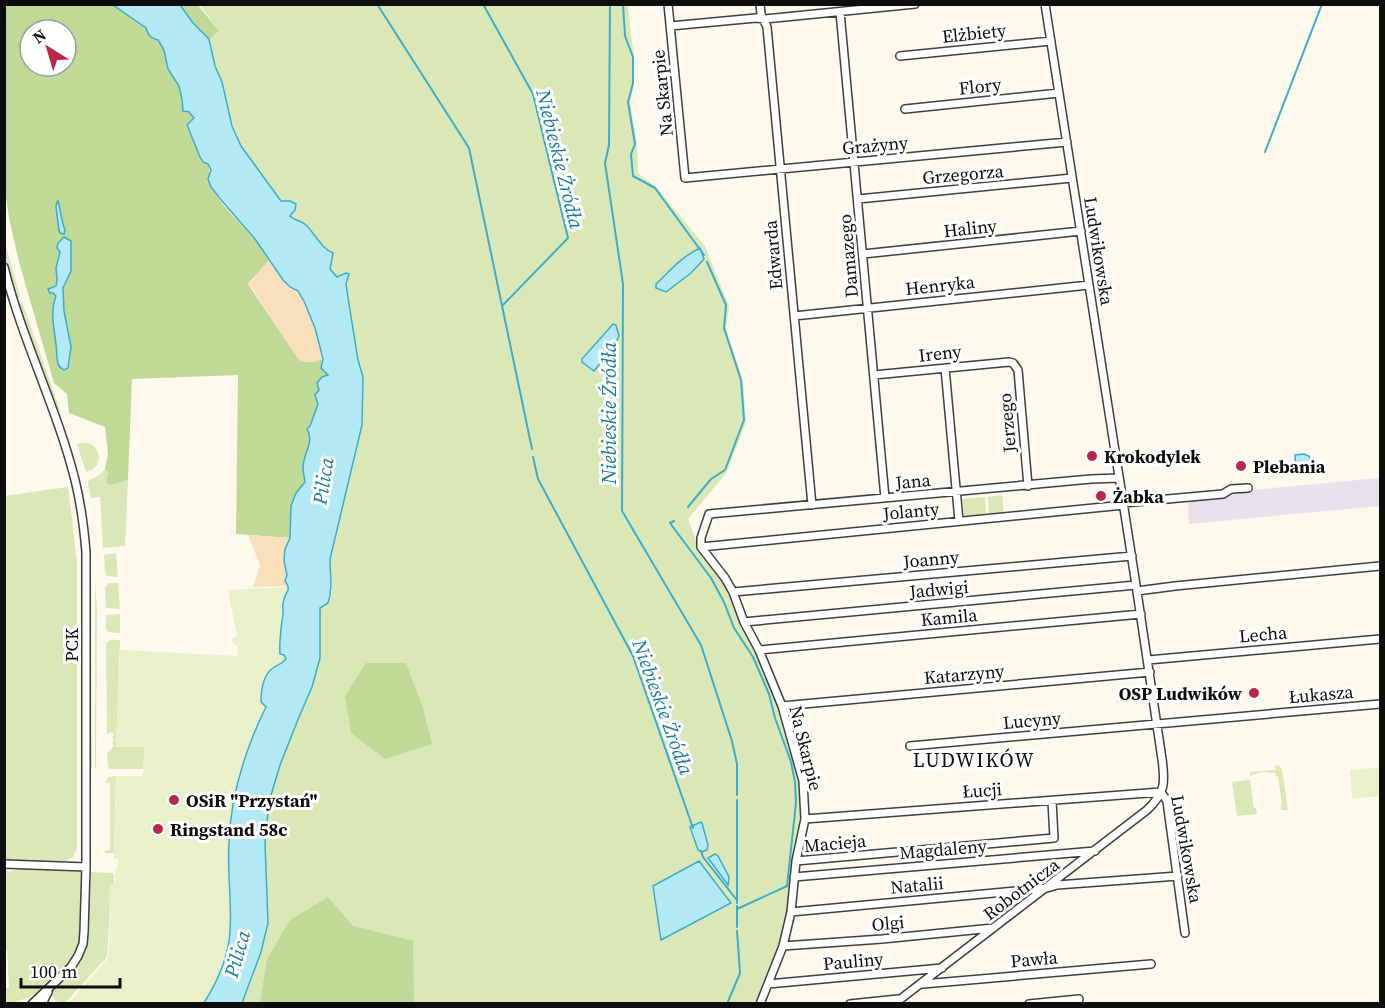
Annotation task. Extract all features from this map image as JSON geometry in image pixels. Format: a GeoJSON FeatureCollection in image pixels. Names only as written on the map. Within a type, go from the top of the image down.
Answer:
{"type":"FeatureCollection","features":[{"type":"Feature","properties":{"kind":"street","name":"Na Skarpie"},"geometry":{"type":"LineString","coordinates":[[668,4],[685,178]]}},
{"type":"Feature","properties":{"kind":"street","name":"Edwarda"},"geometry":{"type":"LineString","coordinates":[[760,4],[761,14],[767,27],[812,505]]}},
{"type":"Feature","properties":{"kind":"street"},"geometry":{"type":"LineString","coordinates":[[670,26],[915,4]]}},
{"type":"Feature","properties":{"kind":"street","name":"Ludwikowska"},"geometry":{"type":"LineString","coordinates":[[1045,4],[1150,672],[1164,776],[1161,792],[1167,801],[1185,933]]}},
{"type":"Feature","properties":{"kind":"street","name":"Damazego"},"geometry":{"type":"LineString","coordinates":[[840,12],[885,498]]}},
{"type":"Feature","properties":{"kind":"street","name":"Elżbiety"},"geometry":{"type":"LineString","coordinates":[[900,56],[1051,41]]}},
{"type":"Feature","properties":{"kind":"street","name":"Flory"},"geometry":{"type":"LineString","coordinates":[[904,109],[1059,93]]}},
{"type":"Feature","properties":{"kind":"street","name":"Grażyny"},"geometry":{"type":"LineString","coordinates":[[685,178],[1066,142]]}},
{"type":"Feature","properties":{"kind":"street","name":"Grzegorza"},"geometry":{"type":"LineString","coordinates":[[858,199],[1072,178]]}},
{"type":"Feature","properties":{"kind":"street","name":"Haliny"},"geometry":{"type":"LineString","coordinates":[[863,254],[1081,231]]}},
{"type":"Feature","properties":{"kind":"street","name":"PCK"},"geometry":{"type":"LineString","coordinates":[[4,267],[75,480],[84,530],[87,582],[86,867],[83,944],[71,967],[32,1004]]}},
{"type":"Feature","properties":{"kind":"street","name":"Henryka"},"geometry":{"type":"LineString","coordinates":[[794,316],[1089,285]]}},
{"type":"Feature","properties":{"kind":"street"},"geometry":{"type":"LineString","coordinates":[[6,304],[15,303]]}},
{"type":"Feature","properties":{"kind":"street","name":"Ireny"},"geometry":{"type":"LineString","coordinates":[[874,375],[1009,362]]}},
{"type":"Feature","properties":{"kind":"street","name":"Jerzego"},"geometry":{"type":"LineString","coordinates":[[1009,362],[1013,363],[1018,370],[1028,486]]}},
{"type":"Feature","properties":{"kind":"street"},"geometry":{"type":"LineString","coordinates":[[945,368],[959,522]]}},
{"type":"Feature","properties":{"kind":"street","name":"Jana"},"geometry":{"type":"LineString","coordinates":[[701,547],[701,538],[709,514],[1119,478]]}},
{"type":"Feature","properties":{"kind":"street"},"geometry":{"type":"LineString","coordinates":[[1123,504],[1223,494],[1231,489],[1248,488]]}},
{"type":"Feature","properties":{"kind":"street","name":"Jolanty"},"geometry":{"type":"LineString","coordinates":[[701,547],[1123,504]]}},
{"type":"Feature","properties":{"kind":"street","name":"Na Skarpie"},"geometry":{"type":"LineString","coordinates":[[701,547],[733,592],[744,622],[759,650],[782,706],[803,781],[805,819],[796,861],[791,912],[783,946],[760,1004]]}},
{"type":"Feature","properties":{"kind":"street","name":"Joanny"},"geometry":{"type":"LineString","coordinates":[[733,592],[1132,556]]}},
{"type":"Feature","properties":{"kind":"street"},"geometry":{"type":"LineString","coordinates":[[1137,588],[1380,566]]}},
{"type":"Feature","properties":{"kind":"street","name":"Jadwigi"},"geometry":{"type":"LineString","coordinates":[[744,622],[1137,588]]}},
{"type":"Feature","properties":{"kind":"street","name":"Kamila"},"geometry":{"type":"LineString","coordinates":[[759,650],[1141,614]]}},
{"type":"Feature","properties":{"kind":"street","name":"Lecha"},"geometry":{"type":"LineString","coordinates":[[1148,660],[1380,639]]}},
{"type":"Feature","properties":{"kind":"street","name":"Katarzyny"},"geometry":{"type":"LineString","coordinates":[[782,706],[1150,672]]}},
{"type":"Feature","properties":{"kind":"street","name":"Łukasza"},"geometry":{"type":"LineString","coordinates":[[1156,724],[1380,704]]}},
{"type":"Feature","properties":{"kind":"street","name":"Lucyny"},"geometry":{"type":"LineString","coordinates":[[910,746],[1156,724]]}},
{"type":"Feature","properties":{"kind":"street","name":"Łucji"},"geometry":{"type":"LineString","coordinates":[[805,819],[1161,792]]}},
{"type":"Feature","properties":{"kind":"street","name":"Robotnicza"},"geometry":{"type":"LineString","coordinates":[[894,1004],[1147,810],[1161,792]]}},
{"type":"Feature","properties":{"kind":"street","name":"Macieja"},"geometry":{"type":"LineString","coordinates":[[796,861],[1054,838],[1052,801]]}},
{"type":"Feature","properties":{"kind":"street","name":"Magdaleny"},"geometry":{"type":"LineString","coordinates":[[794,877],[1095,851]]}},
{"type":"Feature","properties":{"kind":"street"},"geometry":{"type":"LineString","coordinates":[[4,864],[86,867]]}},
{"type":"Feature","properties":{"kind":"street","name":"Natalii"},"geometry":{"type":"LineString","coordinates":[[791,912],[1047,888],[1057,885],[1178,876]]}},
{"type":"Feature","properties":{"kind":"street","name":"Olgi"},"geometry":{"type":"LineString","coordinates":[[783,946],[995,928]]}},
{"type":"Feature","properties":{"kind":"street","name":"Pawła"},"geometry":{"type":"LineString","coordinates":[[920,984],[1151,964]]}},
{"type":"Feature","properties":{"kind":"street","name":"Pauliny"},"geometry":{"type":"LineString","coordinates":[[768,984],[942,968]]}},
{"type":"Feature","properties":{"kind":"street","name":"PCK"},"geometry":{"type":"LineString","coordinates":[[42,1004],[51,987]]}},
{"type":"Feature","properties":{"kind":"street"},"geometry":{"type":"LineString","coordinates":[[850,1004],[901,998]]}},
{"type":"Feature","properties":{"kind":"street"},"geometry":{"type":"LineString","coordinates":[[1029,1004],[1079,999]]}},
{"type":"Feature","properties":{"kind":"shaded area"},"geometry":{"type":"Polygon","coordinates":[[[1380,478],[1380,506],[1189,524],[1188,501],[1223,498],[1231,492],[1380,478]]]}},
{"type":"Feature","properties":{"kind":"green space"},"geometry":{"type":"Polygon","coordinates":[[[4,5],[113,5],[146,28],[149,35],[158,40],[164,49],[168,69],[179,86],[183,111],[194,118],[186,125],[202,162],[208,164],[211,186],[219,200],[257,242],[269,260],[248,284],[300,361],[314,362],[322,359],[321,368],[328,375],[322,377],[317,383],[319,390],[315,395],[318,404],[307,429],[309,443],[303,462],[305,481],[293,502],[290,538],[236,534],[238,375],[132,379],[128,480],[108,484],[106,481],[108,472],[105,469],[108,454],[105,427],[69,413],[67,394],[54,383],[19,262],[4,184],[4,5]],[[62,240],[58,243],[57,248],[60,252],[56,266],[57,281],[53,288],[51,287],[56,296],[53,302],[53,316],[58,363],[71,347],[64,311],[63,288],[71,271],[71,241],[62,240]]]}},
{"type":"Feature","properties":{"kind":"green space"},"geometry":{"type":"Polygon","coordinates":[[[180,5],[198,5],[219,31],[210,39],[193,23],[180,5]]]}},
{"type":"Feature","properties":{"kind":"green space"},"geometry":{"type":"Polygon","coordinates":[[[200,5],[628,5],[634,55],[634,83],[630,102],[637,144],[638,173],[656,187],[705,246],[729,306],[726,329],[743,380],[746,422],[727,472],[688,519],[699,549],[724,579],[758,652],[781,709],[799,773],[802,793],[788,913],[780,947],[758,1003],[242,1003],[261,952],[268,923],[265,843],[269,803],[280,764],[312,687],[320,658],[320,607],[329,603],[332,593],[330,559],[362,425],[363,377],[358,360],[346,284],[349,274],[345,273],[337,277],[330,269],[333,253],[304,223],[290,216],[296,204],[281,201],[241,146],[215,65],[210,39],[219,31],[200,5]]]}},
{"type":"Feature","properties":{"kind":"green space"},"geometry":{"type":"Polygon","coordinates":[[[4,239],[20,296],[17,299],[5,255],[4,239]]]}},
{"type":"Feature","properties":{"kind":"green space"},"geometry":{"type":"Polygon","coordinates":[[[20,303],[23,304],[61,413],[54,398],[51,398],[20,303]]]}},
{"type":"Feature","properties":{"kind":"green space"},"geometry":{"type":"Polygon","coordinates":[[[77,444],[93,446],[99,456],[96,467],[86,472],[77,444]]]}},
{"type":"Feature","properties":{"kind":"green space"},"geometry":{"type":"Polygon","coordinates":[[[105,469],[108,472],[106,481],[111,485],[128,480],[125,546],[103,548],[100,497],[91,498],[88,481],[105,469]]]}},
{"type":"Feature","properties":{"kind":"green space"},"geometry":{"type":"Polygon","coordinates":[[[68,487],[77,561],[77,849],[66,863],[5,861],[4,496],[68,487]]]}},
{"type":"Feature","properties":{"kind":"green space"},"geometry":{"type":"Polygon","coordinates":[[[1002,495],[1004,513],[989,514],[988,497],[1002,495]]]}},
{"type":"Feature","properties":{"kind":"green space"},"geometry":{"type":"Polygon","coordinates":[[[985,497],[986,515],[964,517],[963,499],[985,497]]]}},
{"type":"Feature","properties":{"kind":"green space"},"geometry":{"type":"Polygon","coordinates":[[[116,553],[118,577],[107,576],[104,555],[116,553]]]}},
{"type":"Feature","properties":{"kind":"green space"},"geometry":{"type":"Polygon","coordinates":[[[91,555],[92,768],[90,767],[91,555]]]}},
{"type":"Feature","properties":{"kind":"green space"},"geometry":{"type":"Polygon","coordinates":[[[95,583],[97,610],[95,769],[95,583]]]}},
{"type":"Feature","properties":{"kind":"green space"},"geometry":{"type":"Polygon","coordinates":[[[109,583],[118,583],[120,609],[106,608],[105,588],[109,583]]]}},
{"type":"Feature","properties":{"kind":"green space","name":"OSiR \"Przystań\""},"geometry":{"type":"Polygon","coordinates":[[[288,587],[283,600],[280,630],[280,654],[286,659],[283,663],[271,668],[267,707],[237,780],[231,818],[228,863],[229,944],[218,978],[204,1003],[68,1004],[108,958],[110,884],[115,884],[118,859],[114,859],[116,776],[143,776],[145,747],[116,747],[120,650],[238,656],[237,646],[233,644],[232,639],[237,636],[228,590],[288,587]]]}},
{"type":"Feature","properties":{"kind":"green space"},"geometry":{"type":"Polygon","coordinates":[[[120,614],[120,633],[108,632],[106,615],[120,614]]]}},
{"type":"Feature","properties":{"kind":"green space"},"geometry":{"type":"Polygon","coordinates":[[[111,640],[120,640],[116,747],[145,747],[143,769],[110,769],[108,767],[107,753],[114,746],[112,738],[114,735],[112,732],[107,734],[106,646],[111,640]]]}},
{"type":"Feature","properties":{"kind":"green space"},"geometry":{"type":"Polygon","coordinates":[[[366,663],[406,663],[423,708],[432,744],[385,759],[351,733],[345,696],[366,663]]]}},
{"type":"Feature","properties":{"kind":"green space"},"geometry":{"type":"Polygon","coordinates":[[[1275,765],[1280,766],[1282,770],[1288,810],[1281,810],[1278,776],[1275,773],[1263,772],[1250,776],[1250,772],[1276,770],[1275,765]]]}},
{"type":"Feature","properties":{"kind":"green space"},"geometry":{"type":"Polygon","coordinates":[[[1380,767],[1380,796],[1352,799],[1350,770],[1380,767]]]}},
{"type":"Feature","properties":{"kind":"green space"},"geometry":{"type":"Polygon","coordinates":[[[116,776],[114,853],[105,853],[110,850],[110,783],[105,783],[108,777],[116,776]]]}},
{"type":"Feature","properties":{"kind":"green space"},"geometry":{"type":"Polygon","coordinates":[[[1250,780],[1257,814],[1237,816],[1232,782],[1250,780]]]}},
{"type":"Feature","properties":{"kind":"green space"},"geometry":{"type":"Polygon","coordinates":[[[20,869],[82,872],[81,939],[69,964],[50,983],[28,998],[5,1003],[5,988],[9,988],[7,950],[4,950],[4,873],[20,869]]]}},
{"type":"Feature","properties":{"kind":"green space"},"geometry":{"type":"Polygon","coordinates":[[[90,872],[114,873],[114,884],[110,884],[107,957],[65,1003],[56,1001],[51,994],[54,988],[72,971],[80,958],[90,872]]]}},
{"type":"Feature","properties":{"kind":"green space"},"geometry":{"type":"Polygon","coordinates":[[[328,897],[353,926],[413,941],[414,1003],[260,1003],[267,959],[290,920],[328,897]]]}},
{"type":"Feature","properties":{"kind":"sand"},"geometry":{"type":"Polygon","coordinates":[[[269,260],[283,281],[296,291],[305,304],[322,359],[314,362],[300,361],[249,284],[269,260]]]}},
{"type":"Feature","properties":{"kind":"sand"},"geometry":{"type":"Polygon","coordinates":[[[248,535],[290,538],[285,556],[288,586],[253,587],[260,565],[248,535]]]}},
{"type":"Feature","properties":{"kind":"water","name":"Pilica"},"geometry":{"type":"Polygon","coordinates":[[[113,5],[180,5],[209,39],[232,126],[241,146],[281,201],[296,204],[290,216],[306,225],[333,253],[330,269],[337,277],[349,274],[346,284],[358,360],[363,377],[362,425],[330,559],[330,598],[328,603],[320,608],[320,658],[312,687],[280,765],[269,802],[265,843],[268,923],[261,952],[242,1003],[204,1003],[222,968],[229,940],[229,843],[236,789],[248,749],[266,707],[261,702],[265,679],[270,671],[286,659],[280,654],[280,634],[283,603],[288,589],[285,581],[287,575],[284,561],[285,549],[290,538],[291,506],[296,493],[305,482],[303,470],[310,439],[307,429],[318,404],[315,395],[319,390],[317,383],[322,377],[328,375],[321,368],[323,359],[315,328],[298,291],[283,280],[255,239],[211,187],[208,179],[211,170],[200,157],[187,125],[194,118],[189,112],[183,111],[179,86],[168,69],[164,50],[158,40],[149,35],[146,28],[113,5]]]}},
{"type":"Feature","properties":{"kind":"water"},"geometry":{"type":"Polygon","coordinates":[[[58,201],[64,234],[59,230],[56,207],[58,201]]]}},
{"type":"Feature","properties":{"kind":"water"},"geometry":{"type":"Polygon","coordinates":[[[64,237],[71,241],[71,271],[63,288],[64,311],[71,347],[68,368],[64,370],[60,368],[57,358],[53,314],[56,296],[48,289],[56,286],[56,268],[60,252],[57,248],[58,243],[64,237]]]}},
{"type":"Feature","properties":{"kind":"water"},"geometry":{"type":"Polygon","coordinates":[[[700,248],[704,259],[691,273],[666,292],[656,288],[656,284],[676,264],[700,248]]]}},
{"type":"Feature","properties":{"kind":"water"},"geometry":{"type":"Polygon","coordinates":[[[613,324],[616,325],[619,336],[594,371],[582,362],[582,359],[613,324]]]}},
{"type":"Feature","properties":{"kind":"water"},"geometry":{"type":"Polygon","coordinates":[[[1295,455],[1309,456],[1311,471],[1296,472],[1295,455]]]}},
{"type":"Feature","properties":{"kind":"water"},"geometry":{"type":"Polygon","coordinates":[[[701,822],[708,845],[707,850],[702,852],[698,850],[690,827],[701,822]]]}},
{"type":"Feature","properties":{"kind":"water"},"geometry":{"type":"Polygon","coordinates":[[[715,854],[729,877],[728,885],[708,858],[715,854]]]}},
{"type":"Feature","properties":{"kind":"water"},"geometry":{"type":"Polygon","coordinates":[[[699,861],[731,903],[661,940],[653,886],[699,861]]]}},
{"type":"Feature","properties":{"kind":"waterway","name":"Niebieskie Żródła"},"geometry":{"type":"LineString","coordinates":[[377,4],[469,148],[532,449]]}},
{"type":"Feature","properties":{"kind":"waterway","name":"Niebieskie Żródła"},"geometry":{"type":"LineString","coordinates":[[483,4],[533,94],[568,238],[502,306]]}},
{"type":"Feature","properties":{"kind":"waterway","name":"Niebieskie Źródła"},"geometry":{"type":"LineString","coordinates":[[610,4],[609,145],[605,163],[623,284],[622,511],[701,645],[732,741],[737,764],[737,795]]}},
{"type":"Feature","properties":{"kind":"waterway"},"geometry":{"type":"LineString","coordinates":[[623,4],[625,36],[633,57],[633,83],[628,102],[635,144],[631,154],[633,176],[655,188],[704,255]]}},
{"type":"Feature","properties":{"kind":"waterway"},"geometry":{"type":"LineString","coordinates":[[1265,152],[1322,4]]}},
{"type":"Feature","properties":{"kind":"waterway"},"geometry":{"type":"LineString","coordinates":[[688,507],[711,479],[725,470],[744,420],[741,380],[724,328],[726,305],[707,262]]}},
{"type":"Feature","properties":{"kind":"waterway","name":"Niebieskie Żródła"},"geometry":{"type":"LineString","coordinates":[[533,457],[538,479],[633,656],[693,828]]}},
{"type":"Feature","properties":{"kind":"waterway"},"geometry":{"type":"LineString","coordinates":[[674,521],[670,523],[711,578],[734,628],[753,657],[769,694],[791,762],[795,782],[796,803],[787,886],[737,909]]}},
{"type":"Feature","properties":{"kind":"waterway","name":"Niebieskie Źródła"},"geometry":{"type":"LineString","coordinates":[[737,800],[737,903]]}},
{"type":"Feature","properties":{"kind":"waterway","name":"Niebieskie Żródła"},"geometry":{"type":"LineString","coordinates":[[701,851],[703,857],[736,899]]}},
{"type":"Feature","properties":{"kind":"waterway","name":"Niebieskie Źródła"},"geometry":{"type":"LineString","coordinates":[[737,906],[737,927]]}},
{"type":"Feature","properties":{"kind":"waterway","name":"Niebieskie Źródła"},"geometry":{"type":"LineString","coordinates":[[727,1004],[740,973],[737,931]]}},
{"type":"Feature","properties":{"kind":"place","name":"Krokodylek"},"geometry":{"type":"Point","coordinates":[1092,456]}},
{"type":"Feature","properties":{"kind":"place","name":"Plebania"},"geometry":{"type":"Point","coordinates":[1241,466]}},
{"type":"Feature","properties":{"kind":"place","name":"Żabka"},"geometry":{"type":"Point","coordinates":[1101,496]}},
{"type":"Feature","properties":{"kind":"place","name":"OSP Ludwików"},"geometry":{"type":"Point","coordinates":[1254,693]}},
{"type":"Feature","properties":{"kind":"place","name":"OSiR \"Przystań\""},"geometry":{"type":"Point","coordinates":[174,800]}},
{"type":"Feature","properties":{"kind":"place","name":"Ringstand 58c"},"geometry":{"type":"Point","coordinates":[158,829]}},
{"type":"Feature","properties":{"kind":"district","name":"LUDWIKÓW"},"geometry":{"type":"Point","coordinates":[974,760]}}]}
